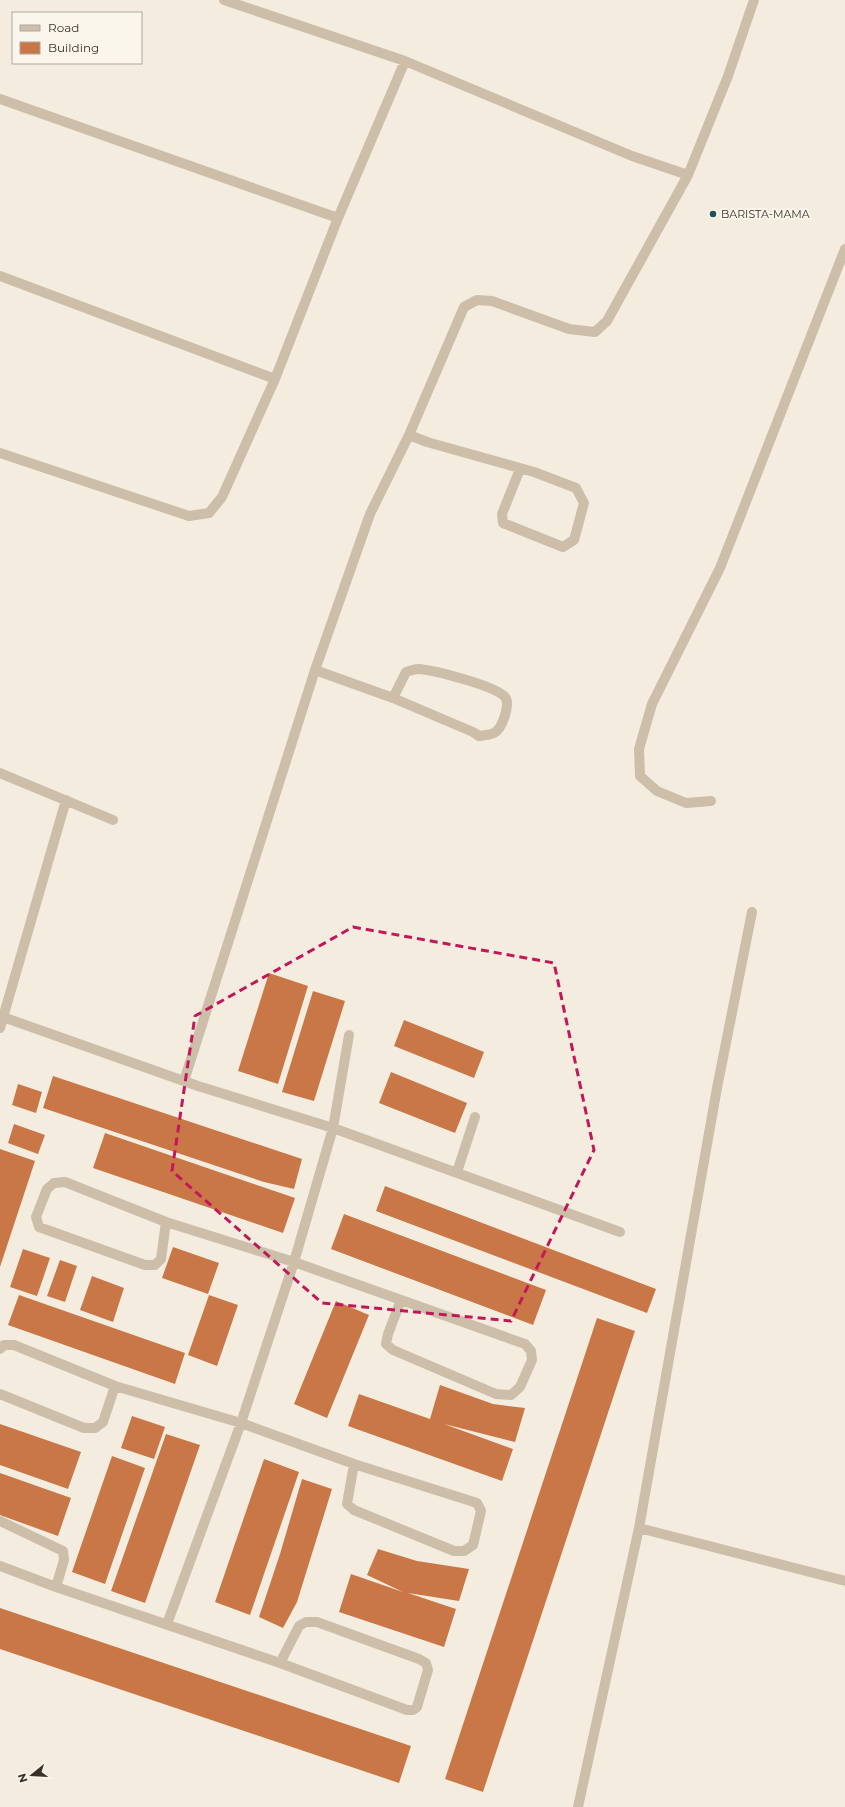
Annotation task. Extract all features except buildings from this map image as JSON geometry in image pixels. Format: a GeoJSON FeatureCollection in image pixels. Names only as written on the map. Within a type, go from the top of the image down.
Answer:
{"type":"FeatureCollection","features":[{"type":"Feature","properties":{"kind":"street"},"geometry":{"type":"LineString","coordinates":[[224,0],[405,61],[632,156],[688,175]]}},
{"type":"Feature","properties":{"kind":"street"},"geometry":{"type":"LineString","coordinates":[[184,1081],[315,670],[370,514],[409,435],[464,307],[477,300],[492,301],[569,329],[596,332],[607,321],[688,175],[728,76],[754,0]]}},
{"type":"Feature","properties":{"kind":"street"},"geometry":{"type":"LineString","coordinates":[[0,453],[189,516],[209,513],[222,497],[274,379],[338,218],[405,61]]}},
{"type":"Feature","properties":{"kind":"street"},"geometry":{"type":"LineString","coordinates":[[0,99],[338,218]]}},
{"type":"Feature","properties":{"kind":"street"},"geometry":{"type":"LineString","coordinates":[[711,801],[686,803],[657,791],[640,776],[639,749],[652,704],[720,568],[845,249]]}},
{"type":"Feature","properties":{"kind":"street"},"geometry":{"type":"LineString","coordinates":[[0,276],[274,379]]}},
{"type":"Feature","properties":{"kind":"street"},"geometry":{"type":"LineString","coordinates":[[409,435],[427,442],[520,468],[576,488],[584,503],[574,540],[562,547],[503,523],[502,514],[520,468]]}},
{"type":"Feature","properties":{"kind":"street"},"geometry":{"type":"LineString","coordinates":[[315,670],[393,698],[473,732],[479,736],[495,732],[503,724],[508,702],[506,697],[485,687],[434,672],[416,669],[406,672],[393,698]]}},
{"type":"Feature","properties":{"kind":"street"},"geometry":{"type":"LineString","coordinates":[[0,773],[113,820]]}},
{"type":"Feature","properties":{"kind":"street"},"geometry":{"type":"LineString","coordinates":[[0,1028],[2,1016],[66,800]]}},
{"type":"Feature","properties":{"kind":"street"},"geometry":{"type":"LineString","coordinates":[[578,1807],[639,1528],[717,1088],[752,912]]}},
{"type":"Feature","properties":{"kind":"street"},"geometry":{"type":"LineString","coordinates":[[2,1016],[184,1081],[333,1128],[620,1232]]}},
{"type":"Feature","properties":{"kind":"street"},"geometry":{"type":"LineString","coordinates":[[167,1624],[241,1423],[294,1262],[333,1128],[349,1035]]}},
{"type":"Feature","properties":{"kind":"street"},"geometry":{"type":"LineString","coordinates":[[457,1172],[475,1117]]}},
{"type":"Feature","properties":{"kind":"street"},"geometry":{"type":"LineString","coordinates":[[166,1222],[161,1260],[155,1265],[145,1265],[39,1227],[36,1217],[47,1189],[54,1183],[65,1182],[166,1222],[294,1262],[525,1344],[531,1351],[532,1360],[520,1387],[511,1395],[496,1394],[393,1350],[386,1344],[388,1334],[401,1300]]}},
{"type":"Feature","properties":{"kind":"street"},"geometry":{"type":"LineString","coordinates":[[0,1349],[4,1345],[14,1345],[115,1386],[241,1423],[354,1464],[477,1503],[481,1511],[473,1545],[464,1551],[454,1551],[354,1510],[347,1504],[354,1464]]}},
{"type":"Feature","properties":{"kind":"street"},"geometry":{"type":"LineString","coordinates":[[0,1394],[84,1428],[95,1428],[103,1422],[115,1386]]}},
{"type":"Feature","properties":{"kind":"street"},"geometry":{"type":"LineString","coordinates":[[0,1521],[62,1551],[64,1560],[56,1587]]}},
{"type":"Feature","properties":{"kind":"street"},"geometry":{"type":"LineString","coordinates":[[639,1528],[845,1581]]}},
{"type":"Feature","properties":{"kind":"street"},"geometry":{"type":"LineString","coordinates":[[0,1566],[56,1587],[280,1663],[407,1710],[413,1710],[417,1707],[428,1670],[426,1663],[419,1659],[317,1622],[306,1622],[299,1626],[280,1663]]}},
{"type":"Feature","properties":{"kind":"highlighted area"},"geometry":{"type":"Polygon","coordinates":[[[353,927],[554,963],[594,1150],[511,1321],[322,1303],[172,1171],[195,1016],[353,927]]]}},
{"type":"Feature","properties":{"kind":"place","name":"BARISTA-MAMA"},"geometry":{"type":"Point","coordinates":[713,214]}}]}
